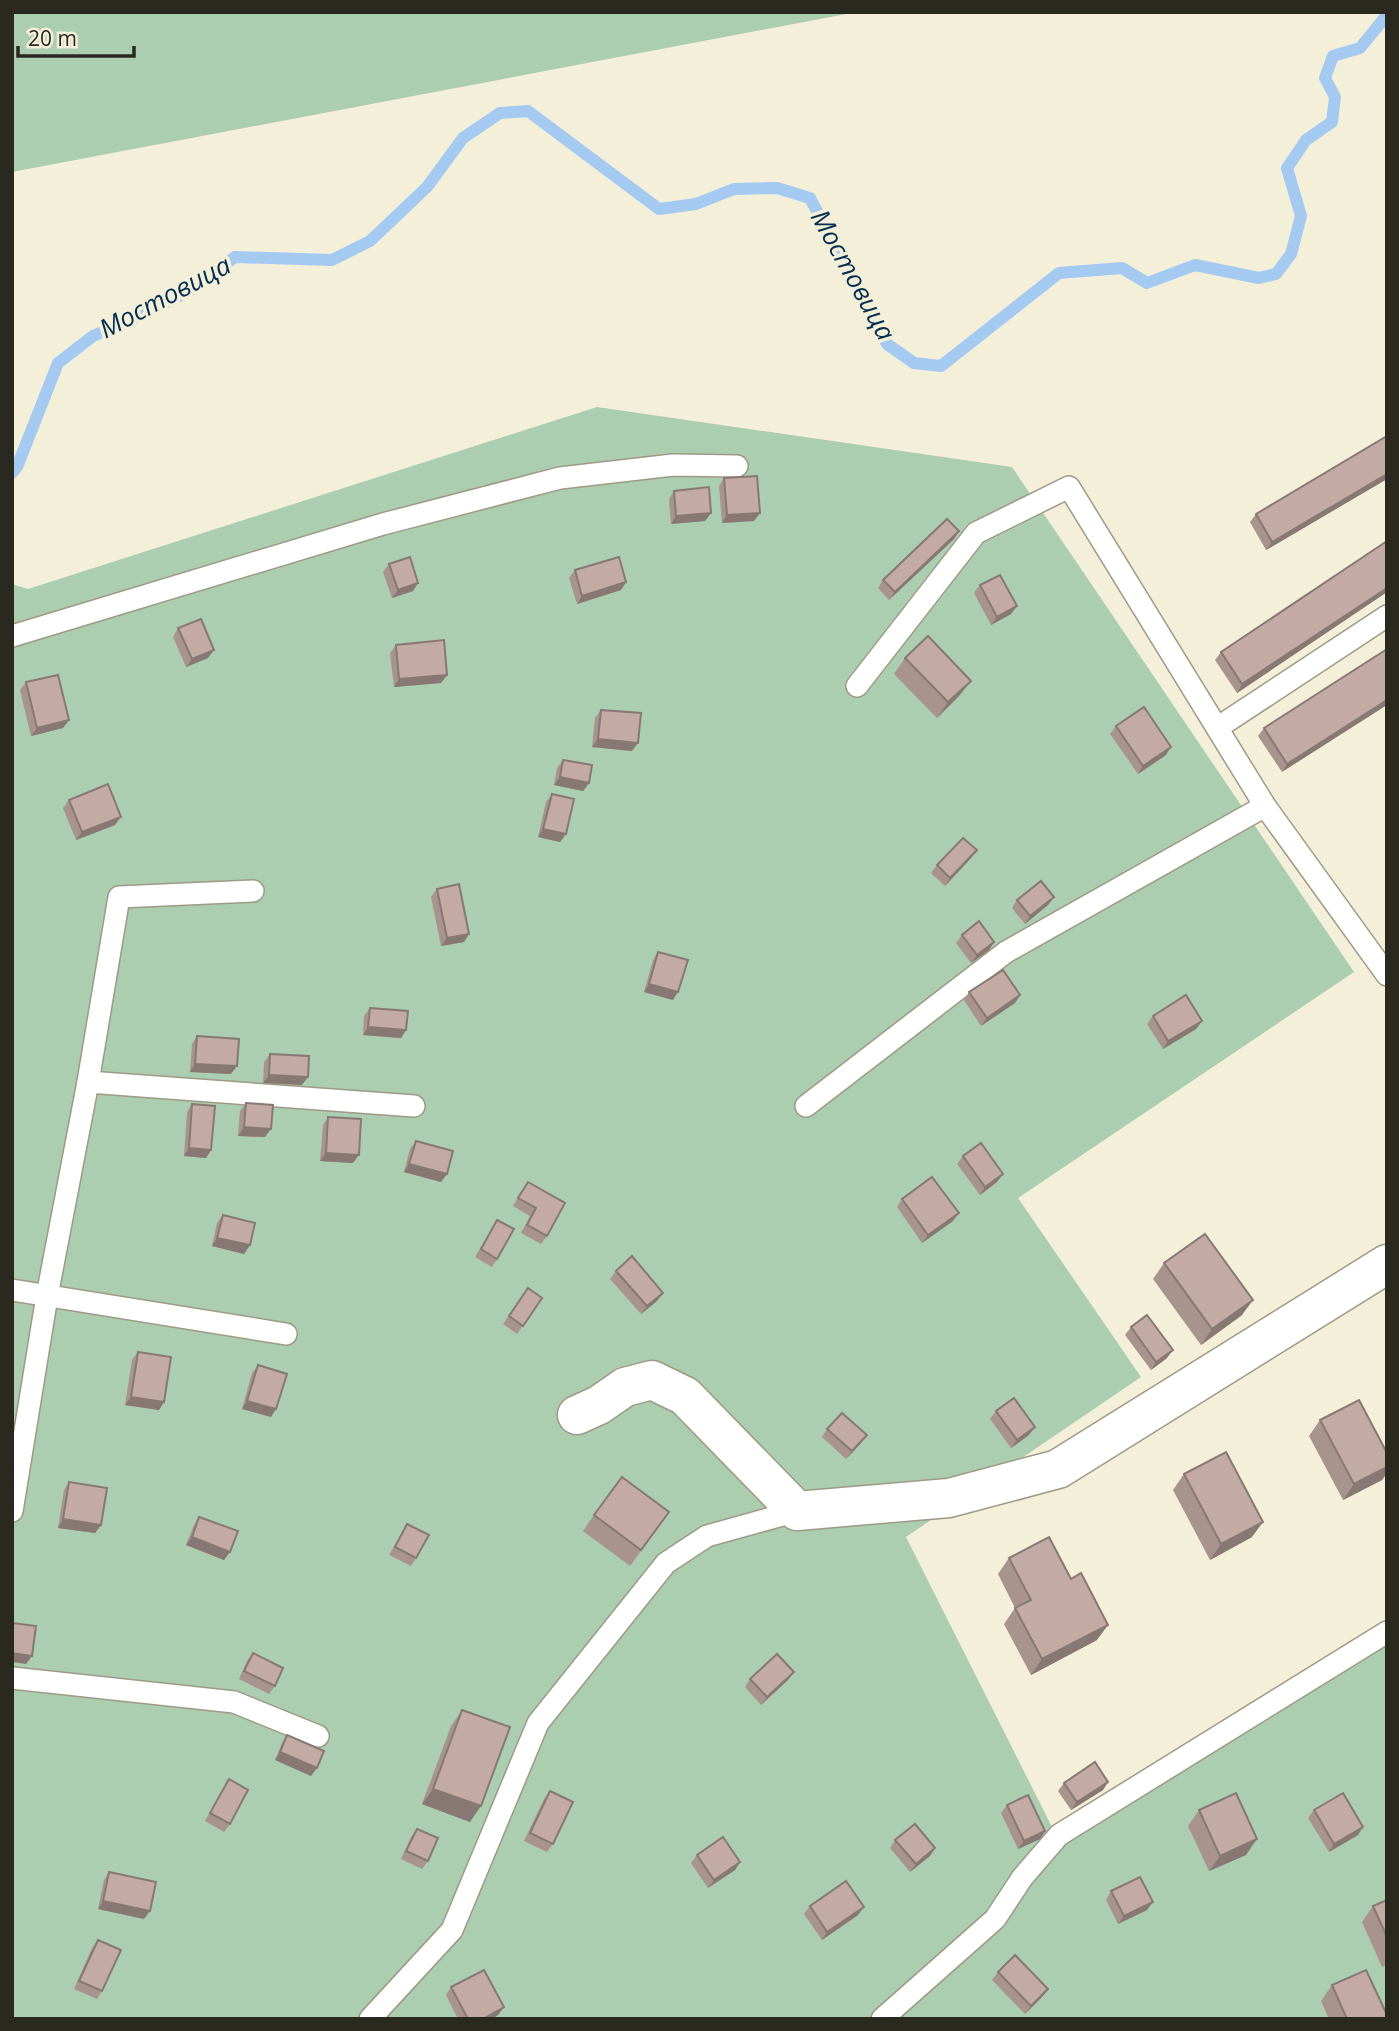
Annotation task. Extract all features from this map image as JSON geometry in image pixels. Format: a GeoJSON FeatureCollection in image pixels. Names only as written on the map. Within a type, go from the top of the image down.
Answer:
{"type":"FeatureCollection","features":[{"type":"Feature","properties":{"kind":"street"},"geometry":{"type":"LineString","coordinates":[[577,1415],[600,1405],[625,1387],[652,1380],[685,1396],[797,1511],[949,1498],[1058,1469],[1387,1264]]}},
{"type":"Feature","properties":{"kind":"lane"},"geometry":{"type":"LineString","coordinates":[[12,636],[383,524],[560,478],[673,465],[737,466]]}},
{"type":"Feature","properties":{"kind":"lane"},"geometry":{"type":"LineString","coordinates":[[857,686],[976,533],[1069,487],[1265,806],[1387,975]]}},
{"type":"Feature","properties":{"kind":"lane"},"geometry":{"type":"LineString","coordinates":[[1217,728],[1387,616]]}},
{"type":"Feature","properties":{"kind":"lane"},"geometry":{"type":"LineString","coordinates":[[806,1106],[1006,952],[1265,806]]}},
{"type":"Feature","properties":{"kind":"lane"},"geometry":{"type":"LineString","coordinates":[[12,1511],[47,1296],[88,1082],[119,897],[253,891]]}},
{"type":"Feature","properties":{"kind":"lane"},"geometry":{"type":"LineString","coordinates":[[88,1082],[414,1106]]}},
{"type":"Feature","properties":{"kind":"lane"},"geometry":{"type":"LineString","coordinates":[[12,1290],[286,1334]]}},
{"type":"Feature","properties":{"kind":"lane"},"geometry":{"type":"LineString","coordinates":[[370,2019],[452,1930],[538,1723],[666,1563],[707,1536],[797,1511]]}},
{"type":"Feature","properties":{"kind":"lane"},"geometry":{"type":"LineString","coordinates":[[881,2019],[995,1919],[1022,1878],[1059,1835],[1387,1632]]}},
{"type":"Feature","properties":{"kind":"lane"},"geometry":{"type":"LineString","coordinates":[[12,1678],[234,1702],[318,1736]]}},
{"type":"Feature","properties":{"kind":"green space"},"geometry":{"type":"Polygon","coordinates":[[[12,12],[857,12],[12,172],[12,12]]]}},
{"type":"Feature","properties":{"kind":"green space"},"geometry":{"type":"Polygon","coordinates":[[[597,407],[1012,467],[1354,972],[1018,1198],[1141,1377],[906,1537],[1052,1827],[1387,1622],[1387,2019],[12,2019],[12,584],[28,589],[597,407]]]}},
{"type":"Feature","properties":{"kind":"building"},"geometry":{"type":"Polygon","coordinates":[[[1387,436],[1387,474],[1272,542],[1256,514],[1387,436]]]}},
{"type":"Feature","properties":{"kind":"building"},"geometry":{"type":"Polygon","coordinates":[[[757,476],[760,513],[727,515],[724,478],[757,476]]]}},
{"type":"Feature","properties":{"kind":"building"},"geometry":{"type":"Polygon","coordinates":[[[709,487],[711,513],[676,516],[674,491],[709,487]]]}},
{"type":"Feature","properties":{"kind":"building"},"geometry":{"type":"Polygon","coordinates":[[[947,519],[959,531],[895,592],[883,580],[947,519]]]}},
{"type":"Feature","properties":{"kind":"building"},"geometry":{"type":"Polygon","coordinates":[[[1387,541],[1387,588],[1242,684],[1221,652],[1387,541]]]}},
{"type":"Feature","properties":{"kind":"building"},"geometry":{"type":"Polygon","coordinates":[[[410,557],[418,583],[398,590],[389,564],[410,557]]]}},
{"type":"Feature","properties":{"kind":"building"},"geometry":{"type":"Polygon","coordinates":[[[619,557],[626,582],[582,596],[575,570],[619,557]]]}},
{"type":"Feature","properties":{"kind":"building"},"geometry":{"type":"Polygon","coordinates":[[[1000,575],[1017,606],[997,617],[980,585],[1000,575]]]}},
{"type":"Feature","properties":{"kind":"building"},"geometry":{"type":"Polygon","coordinates":[[[201,619],[214,650],[192,659],[178,628],[201,619]]]}},
{"type":"Feature","properties":{"kind":"building"},"geometry":{"type":"Polygon","coordinates":[[[928,636],[971,681],[948,702],[905,658],[928,636]]]}},
{"type":"Feature","properties":{"kind":"building"},"geometry":{"type":"Polygon","coordinates":[[[444,640],[447,675],[399,679],[396,645],[444,640]]]}},
{"type":"Feature","properties":{"kind":"building"},"geometry":{"type":"Polygon","coordinates":[[[1387,649],[1387,700],[1287,764],[1264,728],[1387,649]]]}},
{"type":"Feature","properties":{"kind":"building"},"geometry":{"type":"Polygon","coordinates":[[[58,675],[69,720],[37,728],[26,682],[58,675]]]}},
{"type":"Feature","properties":{"kind":"building"},"geometry":{"type":"Polygon","coordinates":[[[1144,707],[1171,747],[1143,766],[1116,726],[1144,707]]]}},
{"type":"Feature","properties":{"kind":"building"},"geometry":{"type":"Polygon","coordinates":[[[601,710],[641,713],[638,743],[598,739],[601,710]]]}},
{"type":"Feature","properties":{"kind":"building"},"geometry":{"type":"Polygon","coordinates":[[[563,760],[592,765],[589,783],[560,777],[563,760]]]}},
{"type":"Feature","properties":{"kind":"building"},"geometry":{"type":"Polygon","coordinates":[[[108,784],[121,817],[82,832],[69,800],[108,784]]]}},
{"type":"Feature","properties":{"kind":"building"},"geometry":{"type":"Polygon","coordinates":[[[552,794],[574,799],[566,834],[543,829],[552,794]]]}},
{"type":"Feature","properties":{"kind":"building"},"geometry":{"type":"Polygon","coordinates":[[[963,838],[977,850],[950,878],[937,865],[963,838]]]}},
{"type":"Feature","properties":{"kind":"building"},"geometry":{"type":"Polygon","coordinates":[[[1041,881],[1054,897],[1030,916],[1017,900],[1041,881]]]}},
{"type":"Feature","properties":{"kind":"building"},"geometry":{"type":"Polygon","coordinates":[[[459,884],[469,934],[447,938],[437,889],[459,884]]]}},
{"type":"Feature","properties":{"kind":"building"},"geometry":{"type":"Polygon","coordinates":[[[979,921],[994,942],[977,955],[962,935],[979,921]]]}},
{"type":"Feature","properties":{"kind":"building"},"geometry":{"type":"Polygon","coordinates":[[[658,952],[688,960],[678,992],[649,984],[658,952]]]}},
{"type":"Feature","properties":{"kind":"building"},"geometry":{"type":"Polygon","coordinates":[[[1003,970],[1020,995],[987,1018],[969,992],[1003,970]]]}},
{"type":"Feature","properties":{"kind":"building"},"geometry":{"type":"Polygon","coordinates":[[[1186,995],[1202,1021],[1168,1041],[1153,1016],[1186,995]]]}},
{"type":"Feature","properties":{"kind":"building"},"geometry":{"type":"Polygon","coordinates":[[[370,1008],[408,1011],[406,1030],[368,1027],[370,1008]]]}},
{"type":"Feature","properties":{"kind":"building"},"geometry":{"type":"Polygon","coordinates":[[[197,1036],[239,1039],[237,1066],[195,1064],[197,1036]]]}},
{"type":"Feature","properties":{"kind":"building"},"geometry":{"type":"Polygon","coordinates":[[[270,1054],[309,1056],[308,1077],[269,1075],[270,1054]]]}},
{"type":"Feature","properties":{"kind":"building"},"geometry":{"type":"Polygon","coordinates":[[[246,1103],[273,1105],[271,1129],[244,1127],[246,1103]]]}},
{"type":"Feature","properties":{"kind":"building"},"geometry":{"type":"Polygon","coordinates":[[[192,1104],[215,1106],[211,1150],[189,1148],[192,1104]]]}},
{"type":"Feature","properties":{"kind":"building"},"geometry":{"type":"Polygon","coordinates":[[[328,1117],[361,1119],[359,1155],[326,1153],[328,1117]]]}},
{"type":"Feature","properties":{"kind":"building"},"geometry":{"type":"Polygon","coordinates":[[[416,1141],[453,1151],[447,1174],[409,1164],[416,1141]]]}},
{"type":"Feature","properties":{"kind":"building"},"geometry":{"type":"Polygon","coordinates":[[[981,1143],[1003,1174],[985,1187],[963,1156],[981,1143]]]}},
{"type":"Feature","properties":{"kind":"building"},"geometry":{"type":"Polygon","coordinates":[[[932,1177],[959,1213],[928,1235],[902,1199],[932,1177]]]}},
{"type":"Feature","properties":{"kind":"building"},"geometry":{"type":"Polygon","coordinates":[[[528,1182],[565,1203],[547,1236],[527,1225],[536,1208],[518,1198],[528,1182]]]}},
{"type":"Feature","properties":{"kind":"building"},"geometry":{"type":"Polygon","coordinates":[[[223,1215],[255,1223],[250,1245],[217,1238],[223,1215]]]}},
{"type":"Feature","properties":{"kind":"building"},"geometry":{"type":"Polygon","coordinates":[[[497,1220],[514,1229],[497,1259],[481,1249],[497,1220]]]}},
{"type":"Feature","properties":{"kind":"building"},"geometry":{"type":"Polygon","coordinates":[[[1205,1234],[1253,1300],[1212,1329],[1164,1263],[1205,1234]]]}},
{"type":"Feature","properties":{"kind":"building"},"geometry":{"type":"Polygon","coordinates":[[[632,1256],[663,1293],[647,1306],[616,1271],[632,1256]]]}},
{"type":"Feature","properties":{"kind":"building"},"geometry":{"type":"Polygon","coordinates":[[[528,1288],[542,1298],[523,1326],[509,1316],[528,1288]]]}},
{"type":"Feature","properties":{"kind":"building"},"geometry":{"type":"Polygon","coordinates":[[[1147,1315],[1173,1350],[1156,1362],[1131,1327],[1147,1315]]]}},
{"type":"Feature","properties":{"kind":"building"},"geometry":{"type":"Polygon","coordinates":[[[138,1352],[171,1357],[164,1402],[131,1397],[138,1352]]]}},
{"type":"Feature","properties":{"kind":"building"},"geometry":{"type":"Polygon","coordinates":[[[258,1365],[287,1374],[276,1409],[247,1401],[258,1365]]]}},
{"type":"Feature","properties":{"kind":"building"},"geometry":{"type":"Polygon","coordinates":[[[1014,1398],[1035,1427],[1017,1440],[996,1411],[1014,1398]]]}},
{"type":"Feature","properties":{"kind":"building"},"geometry":{"type":"Polygon","coordinates":[[[1359,1400],[1387,1453],[1387,1467],[1354,1484],[1320,1420],[1359,1400]]]}},
{"type":"Feature","properties":{"kind":"building"},"geometry":{"type":"Polygon","coordinates":[[[842,1413],[867,1435],[852,1451],[827,1429],[842,1413]]]}},
{"type":"Feature","properties":{"kind":"building"},"geometry":{"type":"Polygon","coordinates":[[[1226,1452],[1263,1522],[1221,1544],[1184,1474],[1226,1452]]]}},
{"type":"Feature","properties":{"kind":"building"},"geometry":{"type":"Polygon","coordinates":[[[622,1477],[669,1512],[641,1550],[594,1515],[622,1477]]]}},
{"type":"Feature","properties":{"kind":"building"},"geometry":{"type":"Polygon","coordinates":[[[69,1482],[107,1488],[101,1525],[63,1519],[69,1482]]]}},
{"type":"Feature","properties":{"kind":"building"},"geometry":{"type":"Polygon","coordinates":[[[199,1517],[238,1531],[230,1552],[192,1537],[199,1517]]]}},
{"type":"Feature","properties":{"kind":"building"},"geometry":{"type":"Polygon","coordinates":[[[407,1524],[429,1535],[416,1558],[395,1547],[407,1524]]]}},
{"type":"Feature","properties":{"kind":"building"},"geometry":{"type":"Polygon","coordinates":[[[1049,1537],[1071,1579],[1081,1573],[1108,1625],[1042,1659],[1015,1608],[1031,1600],[1009,1558],[1049,1537]]]}},
{"type":"Feature","properties":{"kind":"building"},"geometry":{"type":"Polygon","coordinates":[[[13,1623],[36,1626],[32,1656],[12,1653],[13,1623]]]}},
{"type":"Feature","properties":{"kind":"building"},"geometry":{"type":"Polygon","coordinates":[[[253,1653],[283,1668],[275,1686],[244,1671],[253,1653]]]}},
{"type":"Feature","properties":{"kind":"building"},"geometry":{"type":"Polygon","coordinates":[[[777,1654],[794,1672],[767,1697],[750,1679],[777,1654]]]}},
{"type":"Feature","properties":{"kind":"building"},"geometry":{"type":"Polygon","coordinates":[[[462,1710],[510,1727],[481,1806],[433,1789],[462,1710]]]}},
{"type":"Feature","properties":{"kind":"building"},"geometry":{"type":"Polygon","coordinates":[[[287,1735],[324,1751],[317,1768],[280,1752],[287,1735]]]}},
{"type":"Feature","properties":{"kind":"building"},"geometry":{"type":"Polygon","coordinates":[[[1095,1762],[1108,1782],[1077,1802],[1064,1783],[1095,1762]]]}},
{"type":"Feature","properties":{"kind":"building"},"geometry":{"type":"Polygon","coordinates":[[[229,1779],[248,1790],[230,1824],[210,1813],[229,1779]]]}},
{"type":"Feature","properties":{"kind":"building"},"geometry":{"type":"Polygon","coordinates":[[[550,1791],[573,1802],[553,1844],[530,1833],[550,1791]]]}},
{"type":"Feature","properties":{"kind":"building"},"geometry":{"type":"Polygon","coordinates":[[[1236,1793],[1257,1839],[1220,1856],[1199,1810],[1236,1793]]]}},
{"type":"Feature","properties":{"kind":"building"},"geometry":{"type":"Polygon","coordinates":[[[1343,1793],[1363,1827],[1334,1844],[1314,1810],[1343,1793]]]}},
{"type":"Feature","properties":{"kind":"building"},"geometry":{"type":"Polygon","coordinates":[[[1028,1795],[1045,1831],[1024,1841],[1007,1805],[1028,1795]]]}},
{"type":"Feature","properties":{"kind":"building"},"geometry":{"type":"Polygon","coordinates":[[[915,1824],[935,1848],[916,1864],[895,1840],[915,1824]]]}},
{"type":"Feature","properties":{"kind":"building"},"geometry":{"type":"Polygon","coordinates":[[[417,1829],[438,1838],[428,1861],[406,1851],[417,1829]]]}},
{"type":"Feature","properties":{"kind":"building"},"geometry":{"type":"Polygon","coordinates":[[[723,1837],[740,1862],[714,1880],[697,1855],[723,1837]]]}},
{"type":"Feature","properties":{"kind":"building"},"geometry":{"type":"Polygon","coordinates":[[[109,1872],[156,1882],[150,1911],[103,1901],[109,1872]]]}},
{"type":"Feature","properties":{"kind":"building"},"geometry":{"type":"Polygon","coordinates":[[[1140,1877],[1153,1902],[1124,1916],[1111,1891],[1140,1877]]]}},
{"type":"Feature","properties":{"kind":"building"},"geometry":{"type":"Polygon","coordinates":[[[846,1881],[864,1907],[827,1932],[810,1906],[846,1881]]]}},
{"type":"Feature","properties":{"kind":"building"},"geometry":{"type":"Polygon","coordinates":[[[1387,1900],[1387,1937],[1373,1906],[1387,1900]]]}},
{"type":"Feature","properties":{"kind":"building"},"geometry":{"type":"Polygon","coordinates":[[[98,1940],[121,1950],[102,1991],[79,1981],[98,1940]]]}},
{"type":"Feature","properties":{"kind":"building"},"geometry":{"type":"Polygon","coordinates":[[[1015,1955],[1048,1989],[1031,2006],[998,1972],[1015,1955]]]}},
{"type":"Feature","properties":{"kind":"building"},"geometry":{"type":"Polygon","coordinates":[[[484,1970],[504,2007],[483,2019],[468,2019],[451,1987],[484,1970]]]}},
{"type":"Feature","properties":{"kind":"building"},"geometry":{"type":"Polygon","coordinates":[[[1366,1970],[1387,2019],[1347,2019],[1332,1985],[1366,1970]]]}},
{"type":"Feature","properties":{"kind":"waterway","name":"Мостовица"},"geometry":{"type":"LineString","coordinates":[[12,473],[17,467],[58,363],[93,336],[192,289],[235,257],[332,260],[370,241],[427,187],[463,138],[500,113],[528,111],[659,209],[696,204],[734,189],[777,188],[810,198],[887,344],[914,363],[941,366],[1059,273],[1122,268],[1147,283],[1195,265],[1259,278],[1276,274],[1291,254],[1301,216],[1287,168],[1306,140],[1332,122],[1335,97],[1325,78],[1333,56],[1360,48],[1387,15]]}}]}
